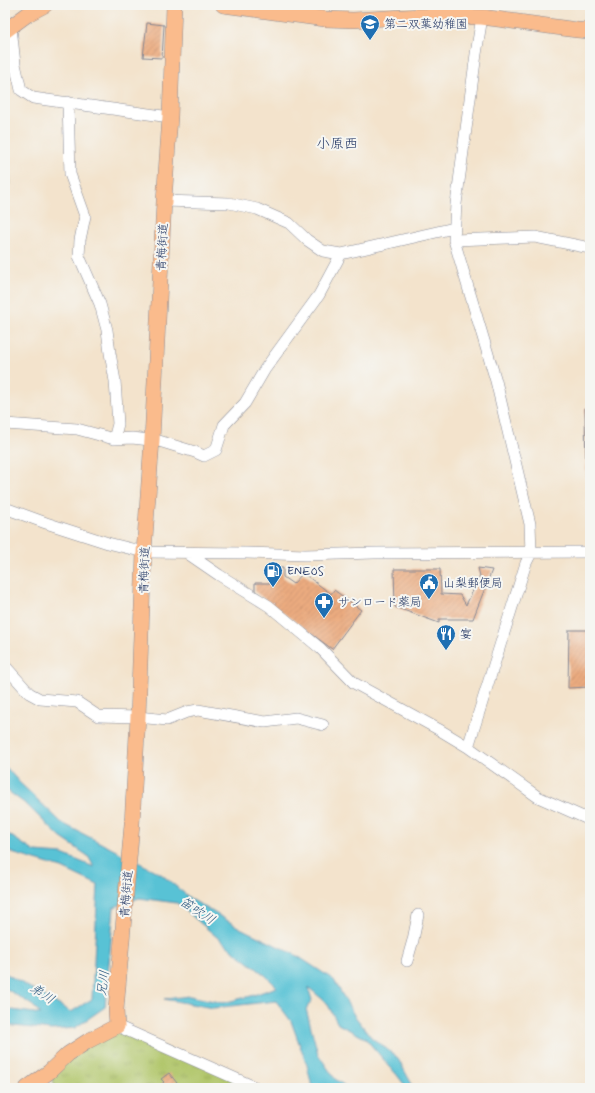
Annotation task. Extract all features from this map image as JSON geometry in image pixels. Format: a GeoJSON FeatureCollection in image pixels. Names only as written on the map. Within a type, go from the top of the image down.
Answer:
{"type":"FeatureCollection","features":[{"type":"Feature","properties":{"kind":"main road"},"geometry":{"type":"LineString","coordinates":[[8,29],[28,14],[45,5]]}},
{"type":"Feature","properties":{"kind":"main road","name":"青梅街道"},"geometry":{"type":"LineString","coordinates":[[117,1026],[116,1010],[131,832],[138,717],[144,552],[152,440],[164,201],[170,117],[174,5]]}},
{"type":"Feature","properties":{"kind":"main road"},"geometry":{"type":"LineString","coordinates":[[223,5],[325,19],[353,20],[421,16],[482,17],[577,30],[590,30]]}},
{"type":"Feature","properties":{"kind":"main road"},"geometry":{"type":"LineString","coordinates":[[27,1088],[49,1072],[68,1054],[88,1041],[117,1026]]}},
{"type":"Feature","properties":{"kind":"street"},"geometry":{"type":"LineString","coordinates":[[468,748],[526,563],[531,553],[530,524],[496,381],[454,240],[457,196],[482,17]]}},
{"type":"Feature","properties":{"kind":"street"},"geometry":{"type":"LineString","coordinates":[[8,29],[21,90],[33,98],[170,117]]}},
{"type":"Feature","properties":{"kind":"street"},"geometry":{"type":"LineString","coordinates":[[68,102],[70,174],[85,216],[80,240],[79,256],[100,304],[107,330],[115,381],[118,424],[114,439]]}},
{"type":"Feature","properties":{"kind":"street"},"geometry":{"type":"LineString","coordinates":[[164,201],[229,203],[257,208],[289,223],[307,240],[323,251],[341,254],[454,228]]}},
{"type":"Feature","properties":{"kind":"street"},"geometry":{"type":"LineString","coordinates":[[454,240],[535,238],[590,248]]}},
{"type":"Feature","properties":{"kind":"street"},"geometry":{"type":"LineString","coordinates":[[5,424],[77,429],[114,439],[132,438],[159,441],[204,456],[216,450],[224,425],[245,403],[264,369],[318,295],[341,254]]}},
{"type":"Feature","properties":{"kind":"street"},"geometry":{"type":"LineString","coordinates":[[5,508],[108,543],[144,552],[339,555],[590,552]]}},
{"type":"Feature","properties":{"kind":"street"},"geometry":{"type":"LineString","coordinates":[[187,553],[269,606],[321,649],[354,683],[438,729],[538,797],[590,820]]}},
{"type":"Feature","properties":{"kind":"street"},"geometry":{"type":"LineString","coordinates":[[5,666],[29,693],[40,699],[77,702],[98,716],[138,717],[167,720],[187,712],[198,710],[265,722],[296,718],[323,725]]}},
{"type":"Feature","properties":{"kind":"street"},"geometry":{"type":"LineString","coordinates":[[407,961],[418,915]]}},
{"type":"Feature","properties":{"kind":"street"},"geometry":{"type":"LineString","coordinates":[[117,1026],[257,1088]]}},
{"type":"Feature","properties":{"kind":"green space"},"geometry":{"type":"Polygon","coordinates":[[[5,108],[10,183],[5,189],[5,108]]]}},
{"type":"Feature","properties":{"kind":"green space"},"geometry":{"type":"Polygon","coordinates":[[[117,1026],[255,1088],[56,1088],[49,1072],[117,1026]]]}},
{"type":"Feature","properties":{"kind":"water"},"geometry":{"type":"Polygon","coordinates":[[[5,766],[19,782],[62,823],[161,874],[191,899],[240,928],[296,955],[334,980],[354,1015],[371,1037],[397,1057],[414,1088],[407,1088],[365,1038],[338,1024],[327,1003],[308,987],[312,1000],[306,1009],[318,1054],[335,1079],[348,1088],[312,1087],[307,1065],[291,1021],[276,1001],[213,1008],[164,999],[190,996],[223,1003],[251,996],[277,987],[265,975],[225,944],[177,903],[139,898],[114,907],[105,1007],[75,1028],[52,1030],[5,1025],[5,1009],[41,1014],[32,1005],[5,988],[5,973],[71,1012],[92,999],[98,885],[62,868],[12,853],[5,848],[5,832],[35,852],[62,854],[94,867],[88,856],[60,837],[27,805],[5,789],[5,766]]]}},
{"type":"Feature","properties":{"kind":"building"},"geometry":{"type":"Polygon","coordinates":[[[147,23],[164,25],[162,58],[143,57],[147,23]]]}},
{"type":"Feature","properties":{"kind":"building"},"geometry":{"type":"Polygon","coordinates":[[[5,44],[12,63],[5,65],[5,44]]]}},
{"type":"Feature","properties":{"kind":"building"},"geometry":{"type":"Polygon","coordinates":[[[585,408],[590,408],[590,479],[586,479],[585,408]]]}},
{"type":"Feature","properties":{"kind":"building","name":"サンロード薬局"},"geometry":{"type":"Polygon","coordinates":[[[271,568],[283,568],[283,577],[293,584],[303,573],[331,594],[334,590],[361,610],[332,649],[255,592],[255,583],[270,583],[271,568]]]}},
{"type":"Feature","properties":{"kind":"building","name":"山梨郵便局"},"geometry":{"type":"Polygon","coordinates":[[[478,568],[492,570],[473,619],[439,619],[439,623],[395,607],[394,569],[440,569],[441,594],[460,595],[466,605],[480,576],[478,568]]]}},
{"type":"Feature","properties":{"kind":"building"},"geometry":{"type":"Polygon","coordinates":[[[569,630],[590,630],[590,687],[568,688],[569,630]]]}},
{"type":"Feature","properties":{"kind":"building"},"geometry":{"type":"Polygon","coordinates":[[[169,1073],[181,1088],[157,1088],[164,1082],[161,1079],[169,1073]]]}},
{"type":"Feature","properties":{"kind":"waterway"},"geometry":{"type":"LineString","coordinates":[[5,176],[5,185]]}},
{"type":"Feature","properties":{"kind":"place","name":"第二双葉幼稚園"},"geometry":{"type":"Point","coordinates":[370,41]}},
{"type":"Feature","properties":{"kind":"place","name":"ENEOS"},"geometry":{"type":"Point","coordinates":[273,588]}},
{"type":"Feature","properties":{"kind":"place","name":"山梨郵便局"},"geometry":{"type":"Point","coordinates":[429,600]}},
{"type":"Feature","properties":{"kind":"place","name":"サンロード薬局"},"geometry":{"type":"Point","coordinates":[324,619]}},
{"type":"Feature","properties":{"kind":"place","name":"宴"},"geometry":{"type":"Point","coordinates":[446,651]}},
{"type":"Feature","properties":{"kind":"district","name":"小原西"},"geometry":{"type":"Point","coordinates":[337,143]}},
{"type":"Feature","properties":{"kind":"water label","name":"笛吹川"},"geometry":{"type":"Point","coordinates":[198,910]}},
{"type":"Feature","properties":{"kind":"water label","name":"兄川"},"geometry":{"type":"Point","coordinates":[102,983]}},
{"type":"Feature","properties":{"kind":"water label","name":"弟川"},"geometry":{"type":"Point","coordinates":[43,993]}}]}
